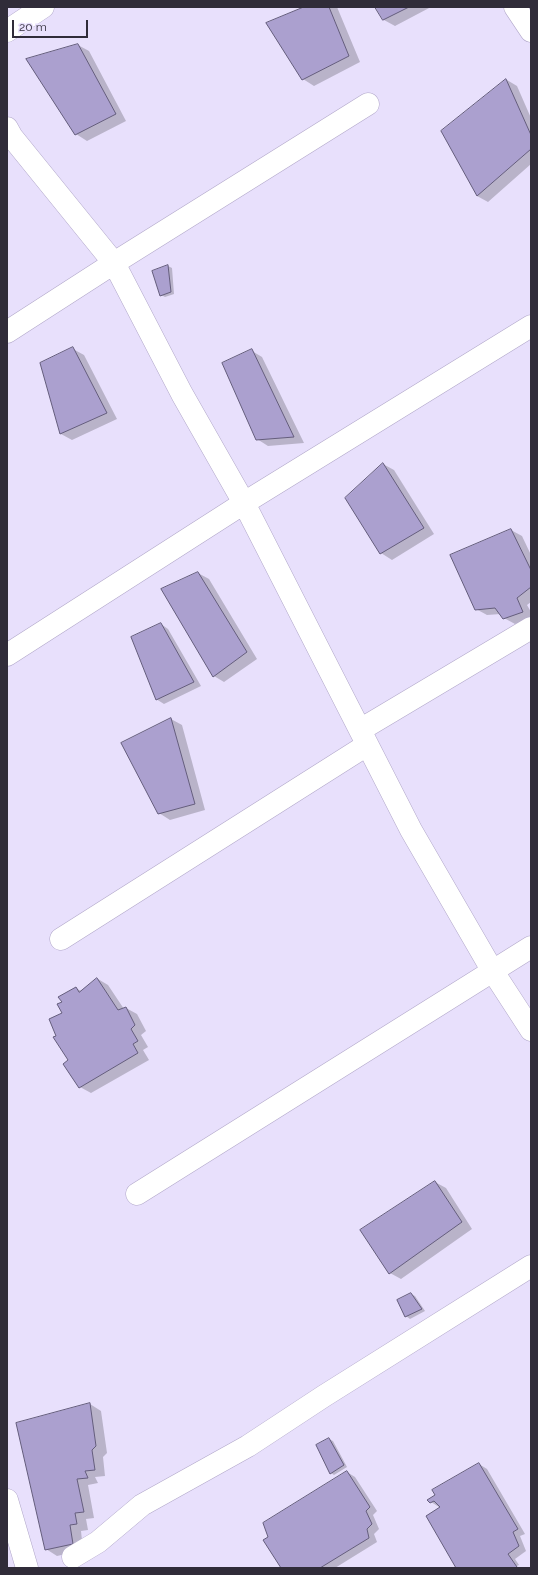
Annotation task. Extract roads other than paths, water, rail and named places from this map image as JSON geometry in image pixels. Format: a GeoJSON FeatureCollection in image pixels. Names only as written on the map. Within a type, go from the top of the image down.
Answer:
{"type":"FeatureCollection","features":[{"type":"Feature","properties":{"kind":"street"},"geometry":{"type":"LineString","coordinates":[[7,31],[43,7]]}},
{"type":"Feature","properties":{"kind":"street"},"geometry":{"type":"LineString","coordinates":[[515,7],[531,30]]}},
{"type":"Feature","properties":{"kind":"street"},"geometry":{"type":"LineString","coordinates":[[7,332],[114,263],[368,104]]}},
{"type":"Feature","properties":{"kind":"street"},"geometry":{"type":"LineString","coordinates":[[7,128],[12,137],[114,263],[182,394],[244,502],[411,830],[492,970],[531,1030]]}},
{"type":"Feature","properties":{"kind":"street"},"geometry":{"type":"LineString","coordinates":[[7,655],[244,502],[531,326]]}},
{"type":"Feature","properties":{"kind":"street"},"geometry":{"type":"LineString","coordinates":[[61,939],[531,628]]}},
{"type":"Feature","properties":{"kind":"street"},"geometry":{"type":"LineString","coordinates":[[137,1194],[492,970],[531,947]]}},
{"type":"Feature","properties":{"kind":"street"},"geometry":{"type":"LineString","coordinates":[[73,1557],[98,1542],[142,1505],[248,1446],[324,1396],[531,1266]]}},
{"type":"Feature","properties":{"kind":"street"},"geometry":{"type":"LineString","coordinates":[[7,1500],[27,1568]]}}]}
